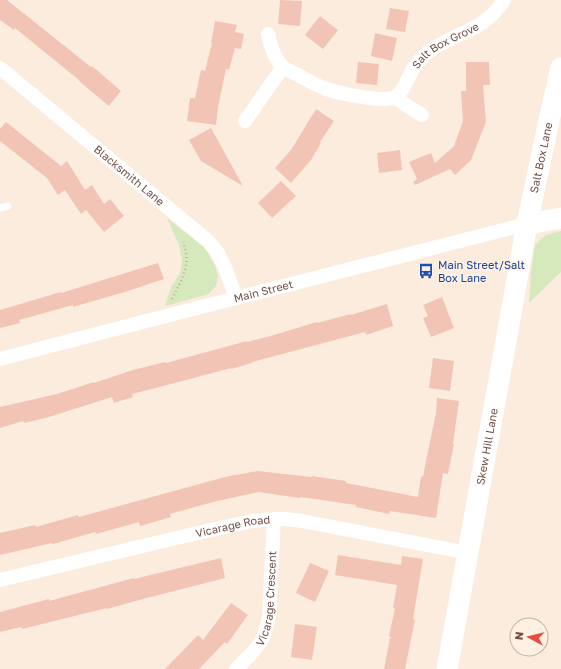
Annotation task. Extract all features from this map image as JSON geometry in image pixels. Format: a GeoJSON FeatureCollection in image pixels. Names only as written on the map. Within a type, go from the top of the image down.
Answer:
{"type":"FeatureCollection","features":[{"type":"Feature","properties":{"kind":"street","name":"Salt Box Grove"},"geometry":{"type":"LineString","coordinates":[[395,97],[402,89],[414,68],[426,54],[436,47],[474,29],[492,15],[504,0]]}},
{"type":"Feature","properties":{"kind":"street"},"geometry":{"type":"LineString","coordinates":[[268,34],[270,45],[283,68],[325,89],[369,98],[383,99],[395,97],[422,115]]}},
{"type":"Feature","properties":{"kind":"street","name":"Blacksmith Lane"},"geometry":{"type":"LineString","coordinates":[[0,68],[208,241],[218,253],[236,298]]}},
{"type":"Feature","properties":{"kind":"street"},"geometry":{"type":"LineString","coordinates":[[246,121],[283,68]]}},
{"type":"Feature","properties":{"kind":"street","name":"Salt Box Lane"},"geometry":{"type":"LineString","coordinates":[[527,224],[561,68]]}},
{"type":"Feature","properties":{"kind":"street"},"geometry":{"type":"LineString","coordinates":[[527,224],[561,218]]}},
{"type":"Feature","properties":{"kind":"street","name":"Main Street"},"geometry":{"type":"LineString","coordinates":[[0,359],[527,224]]}},
{"type":"Feature","properties":{"kind":"street","name":"Skew Hill Lane"},"geometry":{"type":"LineString","coordinates":[[447,669],[527,224]]}},
{"type":"Feature","properties":{"kind":"street","name":"Vicarage Road"},"geometry":{"type":"LineString","coordinates":[[0,580],[189,535],[252,521],[274,519],[302,521],[468,553]]}},
{"type":"Feature","properties":{"kind":"street","name":"Vicarage Crescent"},"geometry":{"type":"LineString","coordinates":[[236,669],[251,654],[260,642],[269,616],[274,519]]}},
{"type":"Feature","properties":{"kind":"lane"},"geometry":{"type":"LineString","coordinates":[[0,208],[8,206]]}},
{"type":"Feature","properties":{"kind":"path"},"geometry":{"type":"LineString","coordinates":[[162,317],[183,278],[188,262],[185,246],[182,240]]}},
{"type":"Feature","properties":{"kind":"green space"},"geometry":{"type":"Polygon","coordinates":[[[167,218],[205,248],[215,266],[218,276],[216,286],[209,294],[165,306],[171,287],[180,273],[182,261],[179,245],[167,218]]]}},
{"type":"Feature","properties":{"kind":"green space"},"geometry":{"type":"Polygon","coordinates":[[[561,231],[561,272],[529,303],[531,272],[535,245],[546,235],[561,231]]]}},
{"type":"Feature","properties":{"kind":"building"},"geometry":{"type":"Polygon","coordinates":[[[0,0],[7,0],[91,67],[92,66],[121,91],[109,106],[15,28],[14,30],[0,20],[0,0]]]}},
{"type":"Feature","properties":{"kind":"building"},"geometry":{"type":"Polygon","coordinates":[[[280,0],[302,1],[300,26],[278,24],[280,0]]]}},
{"type":"Feature","properties":{"kind":"building"},"geometry":{"type":"Polygon","coordinates":[[[390,8],[409,11],[405,32],[386,29],[390,8]]]}},
{"type":"Feature","properties":{"kind":"building"},"geometry":{"type":"Polygon","coordinates":[[[320,16],[338,30],[323,49],[305,35],[320,16]]]}},
{"type":"Feature","properties":{"kind":"building"},"geometry":{"type":"Polygon","coordinates":[[[215,21],[237,25],[235,32],[244,34],[241,49],[235,48],[229,70],[226,69],[216,125],[187,121],[190,98],[195,98],[201,70],[205,71],[212,43],[215,21]]]}},
{"type":"Feature","properties":{"kind":"building"},"geometry":{"type":"Polygon","coordinates":[[[375,33],[397,38],[392,61],[371,56],[375,33]]]}},
{"type":"Feature","properties":{"kind":"building"},"geometry":{"type":"Polygon","coordinates":[[[358,62],[379,64],[377,85],[356,83],[358,62]]]}},
{"type":"Feature","properties":{"kind":"building"},"geometry":{"type":"Polygon","coordinates":[[[466,62],[489,62],[490,85],[483,85],[486,122],[471,160],[455,175],[450,169],[415,185],[413,182],[417,179],[409,162],[431,153],[435,163],[454,146],[463,121],[461,91],[466,91],[466,62]]]}},
{"type":"Feature","properties":{"kind":"building"},"geometry":{"type":"Polygon","coordinates":[[[316,109],[334,121],[320,142],[321,143],[311,160],[291,183],[275,168],[291,150],[316,109]]]}},
{"type":"Feature","properties":{"kind":"building"},"geometry":{"type":"Polygon","coordinates":[[[6,122],[61,166],[67,161],[85,190],[92,185],[104,204],[110,199],[124,216],[104,232],[86,210],[81,214],[65,190],[58,195],[47,178],[0,141],[0,129],[6,122]]]}},
{"type":"Feature","properties":{"kind":"building"},"geometry":{"type":"Polygon","coordinates":[[[211,128],[243,186],[201,161],[189,140],[211,128]]]}},
{"type":"Feature","properties":{"kind":"building"},"geometry":{"type":"Polygon","coordinates":[[[400,150],[402,170],[379,173],[377,153],[400,150]]]}},
{"type":"Feature","properties":{"kind":"building"},"geometry":{"type":"Polygon","coordinates":[[[281,181],[296,196],[272,218],[258,203],[281,181]]]}},
{"type":"Feature","properties":{"kind":"building"},"geometry":{"type":"Polygon","coordinates":[[[158,263],[164,279],[73,307],[73,305],[19,320],[20,323],[0,328],[0,310],[158,263]]]}},
{"type":"Feature","properties":{"kind":"building"},"geometry":{"type":"Polygon","coordinates":[[[442,297],[454,328],[431,337],[423,318],[428,316],[423,305],[442,297]]]}},
{"type":"Feature","properties":{"kind":"building"},"geometry":{"type":"Polygon","coordinates":[[[387,304],[393,326],[366,335],[365,332],[231,369],[132,394],[133,397],[114,403],[112,397],[49,417],[24,423],[23,421],[0,428],[0,407],[57,394],[133,370],[267,337],[317,322],[351,315],[387,304]]]}},
{"type":"Feature","properties":{"kind":"building"},"geometry":{"type":"Polygon","coordinates":[[[433,358],[454,361],[450,391],[429,388],[433,358]]]}},
{"type":"Feature","properties":{"kind":"building"},"geometry":{"type":"Polygon","coordinates":[[[437,398],[459,401],[454,444],[448,474],[443,473],[436,518],[390,511],[389,514],[356,507],[356,505],[258,492],[213,502],[170,514],[171,517],[140,526],[139,522],[96,534],[95,532],[53,544],[0,555],[0,533],[35,525],[36,527],[78,515],[79,517],[225,477],[258,471],[346,481],[346,483],[418,497],[421,476],[423,477],[436,413],[437,398]]]}},
{"type":"Feature","properties":{"kind":"building"},"geometry":{"type":"Polygon","coordinates":[[[338,555],[401,565],[402,556],[423,559],[413,619],[415,620],[405,669],[384,669],[390,638],[392,638],[389,636],[395,608],[393,608],[397,585],[335,575],[338,555]]]}},
{"type":"Feature","properties":{"kind":"building"},"geometry":{"type":"Polygon","coordinates":[[[221,558],[225,578],[107,609],[22,629],[21,627],[0,632],[0,612],[49,599],[49,601],[134,578],[221,558]]]}},
{"type":"Feature","properties":{"kind":"building"},"geometry":{"type":"Polygon","coordinates":[[[310,563],[329,571],[315,602],[296,593],[310,563]]]}},
{"type":"Feature","properties":{"kind":"building"},"geometry":{"type":"Polygon","coordinates":[[[231,603],[248,615],[227,644],[225,642],[199,669],[165,669],[198,635],[203,640],[231,603]]]}},
{"type":"Feature","properties":{"kind":"building"},"geometry":{"type":"Polygon","coordinates":[[[295,624],[317,627],[312,660],[291,657],[295,624]]]}},
{"type":"Feature","properties":{"kind":"place","name":"Main Street/Salt Box Lane"},"geometry":{"type":"Point","coordinates":[426,271]}}]}
